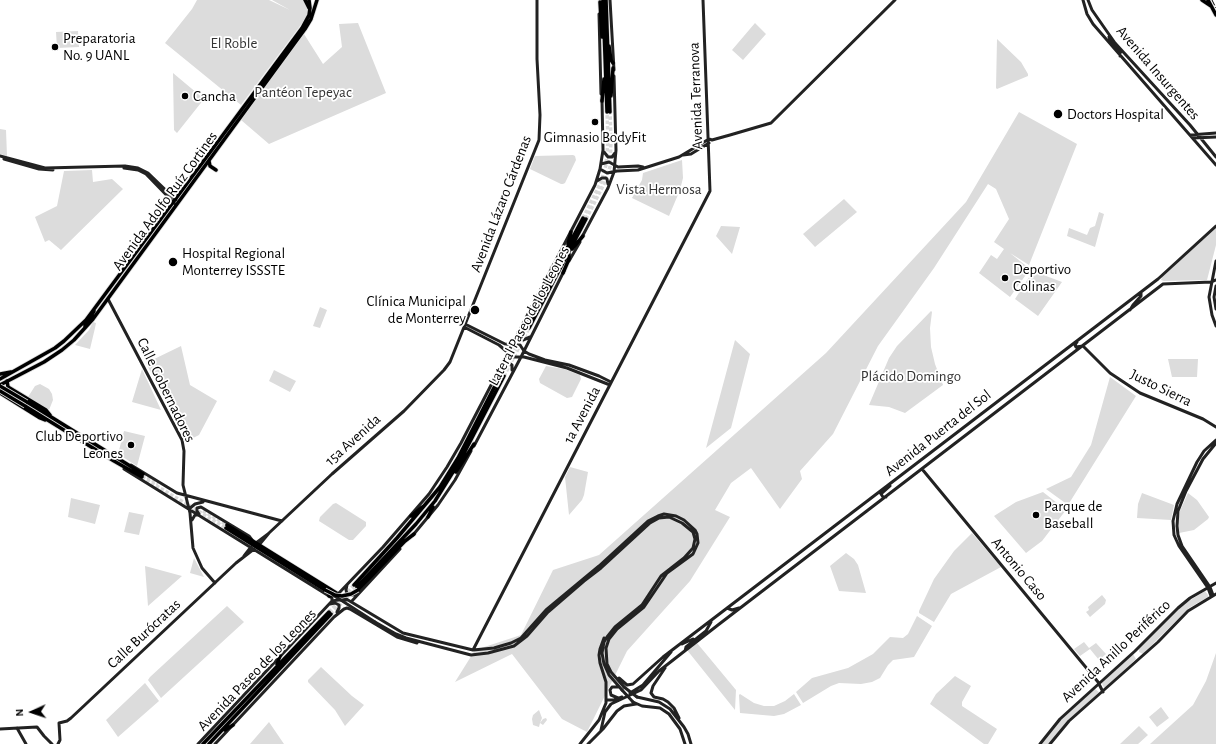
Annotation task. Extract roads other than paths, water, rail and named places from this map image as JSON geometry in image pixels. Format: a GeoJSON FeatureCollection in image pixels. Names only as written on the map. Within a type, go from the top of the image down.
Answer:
{"type":"FeatureCollection","features":[{"type":"Feature","properties":{"kind":"main road"},"geometry":{"type":"LineString","coordinates":[[305,0],[312,11]]}},
{"type":"Feature","properties":{"kind":"main road"},"geometry":{"type":"LineString","coordinates":[[309,0],[312,11]]}},
{"type":"Feature","properties":{"kind":"main road","name":"Avenida Adolfo Ruíz Cortines"},"geometry":{"type":"LineString","coordinates":[[0,379],[55,348],[76,330],[95,308],[173,200],[302,28],[319,0]]}},
{"type":"Feature","properties":{"kind":"main road"},"geometry":{"type":"LineString","coordinates":[[1202,0],[1211,6]]}},
{"type":"Feature","properties":{"kind":"main road"},"geometry":{"type":"LineString","coordinates":[[1208,0],[1216,15]]}},
{"type":"Feature","properties":{"kind":"main road"},"geometry":{"type":"LineString","coordinates":[[602,1],[607,41],[610,99],[609,112],[602,1]]}},
{"type":"Feature","properties":{"kind":"main road","name":"Avenida Adolfo Ruíz Cortines"},"geometry":{"type":"LineString","coordinates":[[0,389],[7,381],[58,353],[74,340],[86,327],[309,23],[312,11]]}},
{"type":"Feature","properties":{"kind":"main road"},"geometry":{"type":"LineString","coordinates":[[607,41],[613,63]]}},
{"type":"Feature","properties":{"kind":"main road"},"geometry":{"type":"LineString","coordinates":[[602,101],[605,63]]}},
{"type":"Feature","properties":{"kind":"main road"},"geometry":{"type":"LineString","coordinates":[[610,99],[612,91],[612,74],[614,68]]}},
{"type":"Feature","properties":{"kind":"main road"},"geometry":{"type":"LineString","coordinates":[[209,160],[210,166],[216,170]]}},
{"type":"Feature","properties":{"kind":"main road"},"geometry":{"type":"LineString","coordinates":[[563,256],[527,327],[585,218]]}},
{"type":"Feature","properties":{"kind":"main road"},"geometry":{"type":"LineString","coordinates":[[563,273],[569,259],[571,232]]}},
{"type":"Feature","properties":{"kind":"main road"},"geometry":{"type":"LineString","coordinates":[[552,268],[560,258],[575,247],[583,236]]}},
{"type":"Feature","properties":{"kind":"main road"},"geometry":{"type":"LineString","coordinates":[[86,327],[85,325],[93,315],[95,308]]}},
{"type":"Feature","properties":{"kind":"main road"},"geometry":{"type":"LineString","coordinates":[[58,353],[76,336],[76,330]]}},
{"type":"Feature","properties":{"kind":"main road"},"geometry":{"type":"LineString","coordinates":[[0,389],[5,378],[24,368],[31,362]]}},
{"type":"Feature","properties":{"kind":"main road"},"geometry":{"type":"LineString","coordinates":[[0,374],[12,372]]}},
{"type":"Feature","properties":{"kind":"main road"},"geometry":{"type":"LineString","coordinates":[[503,375],[481,422],[452,475],[435,501],[358,588],[397,538],[425,506],[452,469],[503,375]]}},
{"type":"Feature","properties":{"kind":"main road"},"geometry":{"type":"LineString","coordinates":[[7,381],[7,386],[46,410],[53,420]]}},
{"type":"Feature","properties":{"kind":"main road"},"geometry":{"type":"LineString","coordinates":[[0,389],[9,399],[40,418],[53,420]]}},
{"type":"Feature","properties":{"kind":"main road"},"geometry":{"type":"LineString","coordinates":[[0,389],[53,420],[142,476]]}},
{"type":"Feature","properties":{"kind":"main road"},"geometry":{"type":"LineString","coordinates":[[9,399],[10,395],[14,391]]}},
{"type":"Feature","properties":{"kind":"main road"},"geometry":{"type":"LineString","coordinates":[[452,469],[461,448],[461,443]]}},
{"type":"Feature","properties":{"kind":"main road"},"geometry":{"type":"LineString","coordinates":[[452,475],[459,468],[474,444]]}},
{"type":"Feature","properties":{"kind":"main road"},"geometry":{"type":"LineString","coordinates":[[428,517],[435,501]]}},
{"type":"Feature","properties":{"kind":"main road"},"geometry":{"type":"LineString","coordinates":[[411,516],[425,506]]}},
{"type":"Feature","properties":{"kind":"main road"},"geometry":{"type":"LineString","coordinates":[[227,527],[254,545],[338,594]]}},
{"type":"Feature","properties":{"kind":"main road"},"geometry":{"type":"LineString","coordinates":[[245,543],[254,545],[263,553],[325,590],[335,595],[342,596],[351,594],[358,588],[405,541],[414,534]]}},
{"type":"Feature","properties":{"kind":"main road"},"geometry":{"type":"LineString","coordinates":[[329,596],[334,595],[332,590]]}},
{"type":"Feature","properties":{"kind":"main road","name":"Avenida Paseo de los Leones"},"geometry":{"type":"LineString","coordinates":[[203,744],[243,700],[331,614]]}},
{"type":"Feature","properties":{"kind":"main road","name":"Avenida Paseo de los Leones"},"geometry":{"type":"LineString","coordinates":[[209,744],[331,614]]}},
{"type":"Feature","properties":{"kind":"main road"},"geometry":{"type":"LineString","coordinates":[[275,668],[280,656]]}},
{"type":"Feature","properties":{"kind":"main road"},"geometry":{"type":"LineString","coordinates":[[237,703],[243,700]]}},
{"type":"Feature","properties":{"kind":"main road"},"geometry":{"type":"LineString","coordinates":[[218,736],[232,725]]}},
{"type":"Feature","properties":{"kind":"street","name":"Avenida Lázaro Cárdenas"},"geometry":{"type":"LineString","coordinates":[[450,362],[539,140],[540,115],[537,59],[537,0]]}},
{"type":"Feature","properties":{"kind":"street","name":"Lateral Paseo de los Leones"},"geometry":{"type":"LineString","coordinates":[[414,534],[455,480],[521,357],[608,188],[614,172],[616,150],[614,68],[610,0]]}},
{"type":"Feature","properties":{"kind":"street","name":"Avenida Terranova"},"geometry":{"type":"LineString","coordinates":[[703,0],[710,141],[710,191]]}},
{"type":"Feature","properties":{"kind":"street"},"geometry":{"type":"LineString","coordinates":[[601,164],[609,162],[615,166],[643,167],[662,163],[683,156],[710,141],[771,123],[895,0]]}},
{"type":"Feature","properties":{"kind":"street","name":"Avenida Insurgentes"},"geometry":{"type":"LineString","coordinates":[[1083,0],[1089,18],[1093,24],[1216,165]]}},
{"type":"Feature","properties":{"kind":"street","name":"Avenida Insurgentes"},"geometry":{"type":"LineString","coordinates":[[1088,0],[1109,35],[1216,157]]}},
{"type":"Feature","properties":{"kind":"street","name":"Lateral Paseo de los Leones"},"geometry":{"type":"LineString","coordinates":[[338,594],[411,516],[439,481],[461,443],[596,182],[600,170],[603,150],[599,28],[602,1]]}},
{"type":"Feature","properties":{"kind":"street"},"geometry":{"type":"LineString","coordinates":[[1089,18],[1094,19],[1097,17]]}},
{"type":"Feature","properties":{"kind":"street"},"geometry":{"type":"LineString","coordinates":[[1093,24],[1096,25],[1104,34],[1109,35],[1111,42],[1120,51],[1120,56]]}},
{"type":"Feature","properties":{"kind":"street"},"geometry":{"type":"LineString","coordinates":[[1192,136],[1197,134],[1216,133]]}},
{"type":"Feature","properties":{"kind":"street"},"geometry":{"type":"LineString","coordinates":[[1192,136],[1200,138],[1216,137]]}},
{"type":"Feature","properties":{"kind":"street"},"geometry":{"type":"LineString","coordinates":[[1207,146],[1211,137]]}},
{"type":"Feature","properties":{"kind":"street"},"geometry":{"type":"LineString","coordinates":[[603,150],[606,156],[610,158],[614,155],[616,150]]}},
{"type":"Feature","properties":{"kind":"street"},"geometry":{"type":"LineString","coordinates":[[0,157],[45,168],[125,166],[138,168],[148,173],[177,204]]}},
{"type":"Feature","properties":{"kind":"street"},"geometry":{"type":"LineString","coordinates":[[600,170],[607,173],[638,170],[643,167]]}},
{"type":"Feature","properties":{"kind":"street"},"geometry":{"type":"LineString","coordinates":[[596,182],[600,178],[606,178],[608,181],[608,188]]}},
{"type":"Feature","properties":{"kind":"street","name":"1a Avenida"},"geometry":{"type":"LineString","coordinates":[[473,650],[710,191]]}},
{"type":"Feature","properties":{"kind":"street","name":"Avenida Puerta del Sol"},"geometry":{"type":"LineString","coordinates":[[670,652],[1158,279],[1216,226]]}},
{"type":"Feature","properties":{"kind":"street"},"geometry":{"type":"LineString","coordinates":[[1216,261],[1211,282],[1209,302],[1216,326]]}},
{"type":"Feature","properties":{"kind":"street"},"geometry":{"type":"LineString","coordinates":[[1158,279],[1163,284],[1211,282],[1216,280]]}},
{"type":"Feature","properties":{"kind":"street","name":"Avenida Puerta del Sol"},"geometry":{"type":"LineString","coordinates":[[696,641],[714,629],[1163,284]]}},
{"type":"Feature","properties":{"kind":"street"},"geometry":{"type":"LineString","coordinates":[[1216,286],[1216,309]]}},
{"type":"Feature","properties":{"kind":"street"},"geometry":{"type":"LineString","coordinates":[[1130,310],[1133,304],[1141,298],[1141,292]]}},
{"type":"Feature","properties":{"kind":"street","name":"Calle Gobernadores"},"geometry":{"type":"LineString","coordinates":[[108,299],[182,440],[184,451],[182,480],[190,510],[194,552],[205,572],[215,584]]}},
{"type":"Feature","properties":{"kind":"street"},"geometry":{"type":"LineString","coordinates":[[1209,302],[1212,300],[1215,301]]}},
{"type":"Feature","properties":{"kind":"street"},"geometry":{"type":"LineString","coordinates":[[464,325],[501,342],[520,346],[528,354],[545,360],[569,364],[600,376],[610,384]]}},
{"type":"Feature","properties":{"kind":"street"},"geometry":{"type":"LineString","coordinates":[[464,325],[499,345],[508,351],[513,357],[521,357],[567,368],[610,384]]}},
{"type":"Feature","properties":{"kind":"street"},"geometry":{"type":"LineString","coordinates":[[518,332],[523,340],[531,337]]}},
{"type":"Feature","properties":{"kind":"street","name":"Justo Sierra"},"geometry":{"type":"LineString","coordinates":[[1079,339],[1076,346],[1077,348],[1083,346],[1110,373],[1140,393],[1211,423],[1216,427]]}},
{"type":"Feature","properties":{"kind":"street"},"geometry":{"type":"LineString","coordinates":[[1050,361],[1054,361],[1056,363],[1051,370]]}},
{"type":"Feature","properties":{"kind":"street","name":"15a Avenida"},"geometry":{"type":"LineString","coordinates":[[254,545],[269,533],[356,452],[404,411],[450,362]]}},
{"type":"Feature","properties":{"kind":"street"},"geometry":{"type":"LineString","coordinates":[[500,367],[507,362],[511,364],[513,368],[512,374]]}},
{"type":"Feature","properties":{"kind":"street"},"geometry":{"type":"LineString","coordinates":[[1017,387],[1022,386],[1026,389]]}},
{"type":"Feature","properties":{"kind":"street"},"geometry":{"type":"LineString","coordinates":[[1015,397],[1021,390],[1021,388],[1017,387]]}},
{"type":"Feature","properties":{"kind":"street"},"geometry":{"type":"LineString","coordinates":[[973,430],[971,426],[972,423],[984,414],[986,410]]}},
{"type":"Feature","properties":{"kind":"street"},"geometry":{"type":"LineString","coordinates":[[1213,595],[1209,587],[1179,546],[1174,535],[1173,521],[1177,505],[1197,462],[1206,449],[1216,440]]}},
{"type":"Feature","properties":{"kind":"street"},"geometry":{"type":"LineString","coordinates":[[1213,595],[1182,546],[1178,535],[1177,526],[1178,511],[1186,491],[1203,459],[1216,444]]}},
{"type":"Feature","properties":{"kind":"street"},"geometry":{"type":"LineString","coordinates":[[116,460],[142,471],[177,493],[282,521]]}},
{"type":"Feature","properties":{"kind":"street"},"geometry":{"type":"LineString","coordinates":[[116,460],[136,476],[245,543]]}},
{"type":"Feature","properties":{"kind":"street","name":"Antonio Caso"},"geometry":{"type":"LineString","coordinates":[[922,469],[1099,683],[1103,691]]}},
{"type":"Feature","properties":{"kind":"street"},"geometry":{"type":"LineString","coordinates":[[886,497],[883,497],[881,494],[892,483]]}},
{"type":"Feature","properties":{"kind":"street"},"geometry":{"type":"LineString","coordinates":[[174,499],[178,497],[177,493]]}},
{"type":"Feature","properties":{"kind":"street"},"geometry":{"type":"LineString","coordinates":[[863,513],[872,503],[870,500],[867,501]]}},
{"type":"Feature","properties":{"kind":"street"},"geometry":{"type":"LineString","coordinates":[[190,510],[195,504],[206,501]]}},
{"type":"Feature","properties":{"kind":"street"},"geometry":{"type":"LineString","coordinates":[[199,514],[196,510],[201,508],[249,536],[254,545]]}},
{"type":"Feature","properties":{"kind":"street"},"geometry":{"type":"LineString","coordinates":[[191,522],[195,516],[199,514]]}},
{"type":"Feature","properties":{"kind":"street"},"geometry":{"type":"LineString","coordinates":[[338,594],[403,634],[473,650],[487,651],[521,638],[546,610],[599,566],[648,521],[664,514],[676,516],[691,525],[698,534],[696,549],[689,558],[667,573],[644,607],[613,633],[606,648],[606,659],[609,669],[633,702],[637,704]]}},
{"type":"Feature","properties":{"kind":"street"},"geometry":{"type":"LineString","coordinates":[[325,590],[400,636],[471,655],[514,646],[522,642],[548,612],[601,568],[650,523],[664,517],[669,517],[682,523],[693,532],[695,536],[693,548],[684,558],[661,576],[642,605],[611,629],[604,638],[600,649],[600,663],[606,682],[606,701],[599,720],[581,742]]}},
{"type":"Feature","properties":{"kind":"street","name":"Calle Burócratas"},"geometry":{"type":"LineString","coordinates":[[58,744],[60,740],[59,723],[67,721],[71,718],[215,584],[254,545]]}},
{"type":"Feature","properties":{"kind":"street"},"geometry":{"type":"LineString","coordinates":[[263,553],[332,598],[331,603]]}},
{"type":"Feature","properties":{"kind":"street","name":"Avenida Anillo Periférico"},"geometry":{"type":"LineString","coordinates":[[1040,744],[1063,716],[1133,653],[1178,608],[1216,583]]}},
{"type":"Feature","properties":{"kind":"street"},"geometry":{"type":"LineString","coordinates":[[347,585],[346,592],[351,595],[356,594],[358,588]]}},
{"type":"Feature","properties":{"kind":"street"},"geometry":{"type":"LineString","coordinates":[[350,601],[358,588]]}},
{"type":"Feature","properties":{"kind":"street","name":"Avenida Anillo Periférico"},"geometry":{"type":"LineString","coordinates":[[1050,744],[1069,721],[1142,656],[1188,611],[1213,595]]}},
{"type":"Feature","properties":{"kind":"street"},"geometry":{"type":"LineString","coordinates":[[198,744],[331,603],[343,600],[350,601]]}},
{"type":"Feature","properties":{"kind":"street"},"geometry":{"type":"LineString","coordinates":[[215,744],[331,614],[339,610],[339,605],[331,603]]}},
{"type":"Feature","properties":{"kind":"street"},"geometry":{"type":"LineString","coordinates":[[727,608],[732,610],[745,605]]}},
{"type":"Feature","properties":{"kind":"street"},"geometry":{"type":"LineString","coordinates":[[331,614],[348,608],[402,639],[423,643]]}},
{"type":"Feature","properties":{"kind":"street"},"geometry":{"type":"LineString","coordinates":[[360,616],[364,613],[363,610]]}},
{"type":"Feature","properties":{"kind":"street"},"geometry":{"type":"LineString","coordinates":[[722,612],[726,614],[723,621]]}},
{"type":"Feature","properties":{"kind":"street"},"geometry":{"type":"LineString","coordinates":[[366,619],[372,617],[383,622]]}},
{"type":"Feature","properties":{"kind":"street"},"geometry":{"type":"LineString","coordinates":[[601,730],[606,712],[611,704],[641,690],[659,671],[685,651],[686,647],[696,641],[706,631],[712,620]]}},
{"type":"Feature","properties":{"kind":"street"},"geometry":{"type":"LineString","coordinates":[[709,626],[714,629]]}},
{"type":"Feature","properties":{"kind":"street"},"geometry":{"type":"LineString","coordinates":[[615,627],[604,642],[602,659],[606,670],[618,686]]}},
{"type":"Feature","properties":{"kind":"street"},"geometry":{"type":"LineString","coordinates":[[680,644],[692,639],[696,641]]}},
{"type":"Feature","properties":{"kind":"street"},"geometry":{"type":"LineString","coordinates":[[1137,649],[1139,654],[1142,656]]}},
{"type":"Feature","properties":{"kind":"street"},"geometry":{"type":"LineString","coordinates":[[609,669],[625,684],[633,684],[662,657],[670,652]]}},
{"type":"Feature","properties":{"kind":"street"},"geometry":{"type":"LineString","coordinates":[[606,701],[618,698],[639,688],[670,652]]}},
{"type":"Feature","properties":{"kind":"street"},"geometry":{"type":"LineString","coordinates":[[1133,653],[1138,659]]}},
{"type":"Feature","properties":{"kind":"street"},"geometry":{"type":"LineString","coordinates":[[666,666],[653,686],[651,692],[654,697],[663,699],[674,708],[688,734],[691,744]]}},
{"type":"Feature","properties":{"kind":"street"},"geometry":{"type":"LineString","coordinates":[[618,698],[611,695],[610,690],[612,687],[618,686],[637,697],[664,704],[680,721]]}},
{"type":"Feature","properties":{"kind":"street"},"geometry":{"type":"LineString","coordinates":[[1095,687],[1103,691]]}},
{"type":"Feature","properties":{"kind":"street"},"geometry":{"type":"LineString","coordinates":[[606,701],[611,704]]}},
{"type":"Feature","properties":{"kind":"street"},"geometry":{"type":"LineString","coordinates":[[588,744],[620,708],[631,704],[637,704],[660,708],[670,714],[680,729],[686,744]]}},
{"type":"Feature","properties":{"kind":"street"},"geometry":{"type":"LineString","coordinates":[[599,720],[603,725]]}},
{"type":"Feature","properties":{"kind":"street"},"geometry":{"type":"LineString","coordinates":[[0,729],[37,727],[52,744]]}},
{"type":"Feature","properties":{"kind":"street"},"geometry":{"type":"LineString","coordinates":[[17,728],[26,744]]}},
{"type":"Feature","properties":{"kind":"street"},"geometry":{"type":"LineString","coordinates":[[1052,729],[1058,733]]}},
{"type":"Feature","properties":{"kind":"street"},"geometry":{"type":"LineString","coordinates":[[581,736],[581,742]]}},
{"type":"Feature","properties":{"kind":"tunnel"},"geometry":{"type":"LineString","coordinates":[[583,218],[601,182],[606,165],[608,140],[607,112]]}},
{"type":"Feature","properties":{"kind":"tunnel"},"geometry":{"type":"LineString","coordinates":[[586,219],[604,184],[610,167],[610,112]]}},
{"type":"Feature","properties":{"kind":"tunnel"},"geometry":{"type":"LineString","coordinates":[[501,374],[526,326]]}},
{"type":"Feature","properties":{"kind":"tunnel"},"geometry":{"type":"LineString","coordinates":[[504,376],[529,328]]}},
{"type":"Feature","properties":{"kind":"tunnel"},"geometry":{"type":"LineString","coordinates":[[143,474],[158,484]]}},
{"type":"Feature","properties":{"kind":"tunnel"},"geometry":{"type":"LineString","coordinates":[[142,477],[226,528]]}},
{"type":"Feature","properties":{"kind":"tunnel"},"geometry":{"type":"LineString","coordinates":[[203,511],[227,525]]}},
{"type":"Feature","properties":{"kind":"tunnel"},"geometry":{"type":"LineString","coordinates":[[329,612],[354,585]]}},
{"type":"Feature","properties":{"kind":"tunnel"},"geometry":{"type":"LineString","coordinates":[[331,614],[357,587]]}},
{"type":"Feature","properties":{"kind":"railway"},"geometry":{"type":"LineString","coordinates":[[1212,0],[1216,8]]}},
{"type":"Feature","properties":{"kind":"place","name":"Preparatoria No. 9 UANL"},"geometry":{"type":"Point","coordinates":[55,47]}},
{"type":"Feature","properties":{"kind":"place","name":"Cancha"},"geometry":{"type":"Point","coordinates":[185,96]}},
{"type":"Feature","properties":{"kind":"place","name":"Doctors Hospital"},"geometry":{"type":"Point","coordinates":[1058,114]}},
{"type":"Feature","properties":{"kind":"place","name":"Gimnasio BodyFit"},"geometry":{"type":"Point","coordinates":[595,122]}},
{"type":"Feature","properties":{"kind":"place","name":"Hospital Regional Monterrey ISSSTE"},"geometry":{"type":"Point","coordinates":[173,262]}},
{"type":"Feature","properties":{"kind":"place","name":"Deportivo Colinas"},"geometry":{"type":"Point","coordinates":[1005,278]}},
{"type":"Feature","properties":{"kind":"place","name":"Clínica Municipal de Monterrey"},"geometry":{"type":"Point","coordinates":[475,310]}},
{"type":"Feature","properties":{"kind":"place","name":"Club Deportivo Leones"},"geometry":{"type":"Point","coordinates":[131,445]}},
{"type":"Feature","properties":{"kind":"place","name":"Parque de Baseball"},"geometry":{"type":"Point","coordinates":[1036,515]}},
{"type":"Feature","properties":{"kind":"park label","name":"El Roble"},"geometry":{"type":"Point","coordinates":[234,43]}},
{"type":"Feature","properties":{"kind":"park label","name":"Pantéon Tepeyac"},"geometry":{"type":"Point","coordinates":[303,92]}},
{"type":"Feature","properties":{"kind":"park label","name":"Vista Hermosa"},"geometry":{"type":"Point","coordinates":[659,189]}},
{"type":"Feature","properties":{"kind":"park label","name":"Plácido Domingo"},"geometry":{"type":"Point","coordinates":[911,376]}}]}
